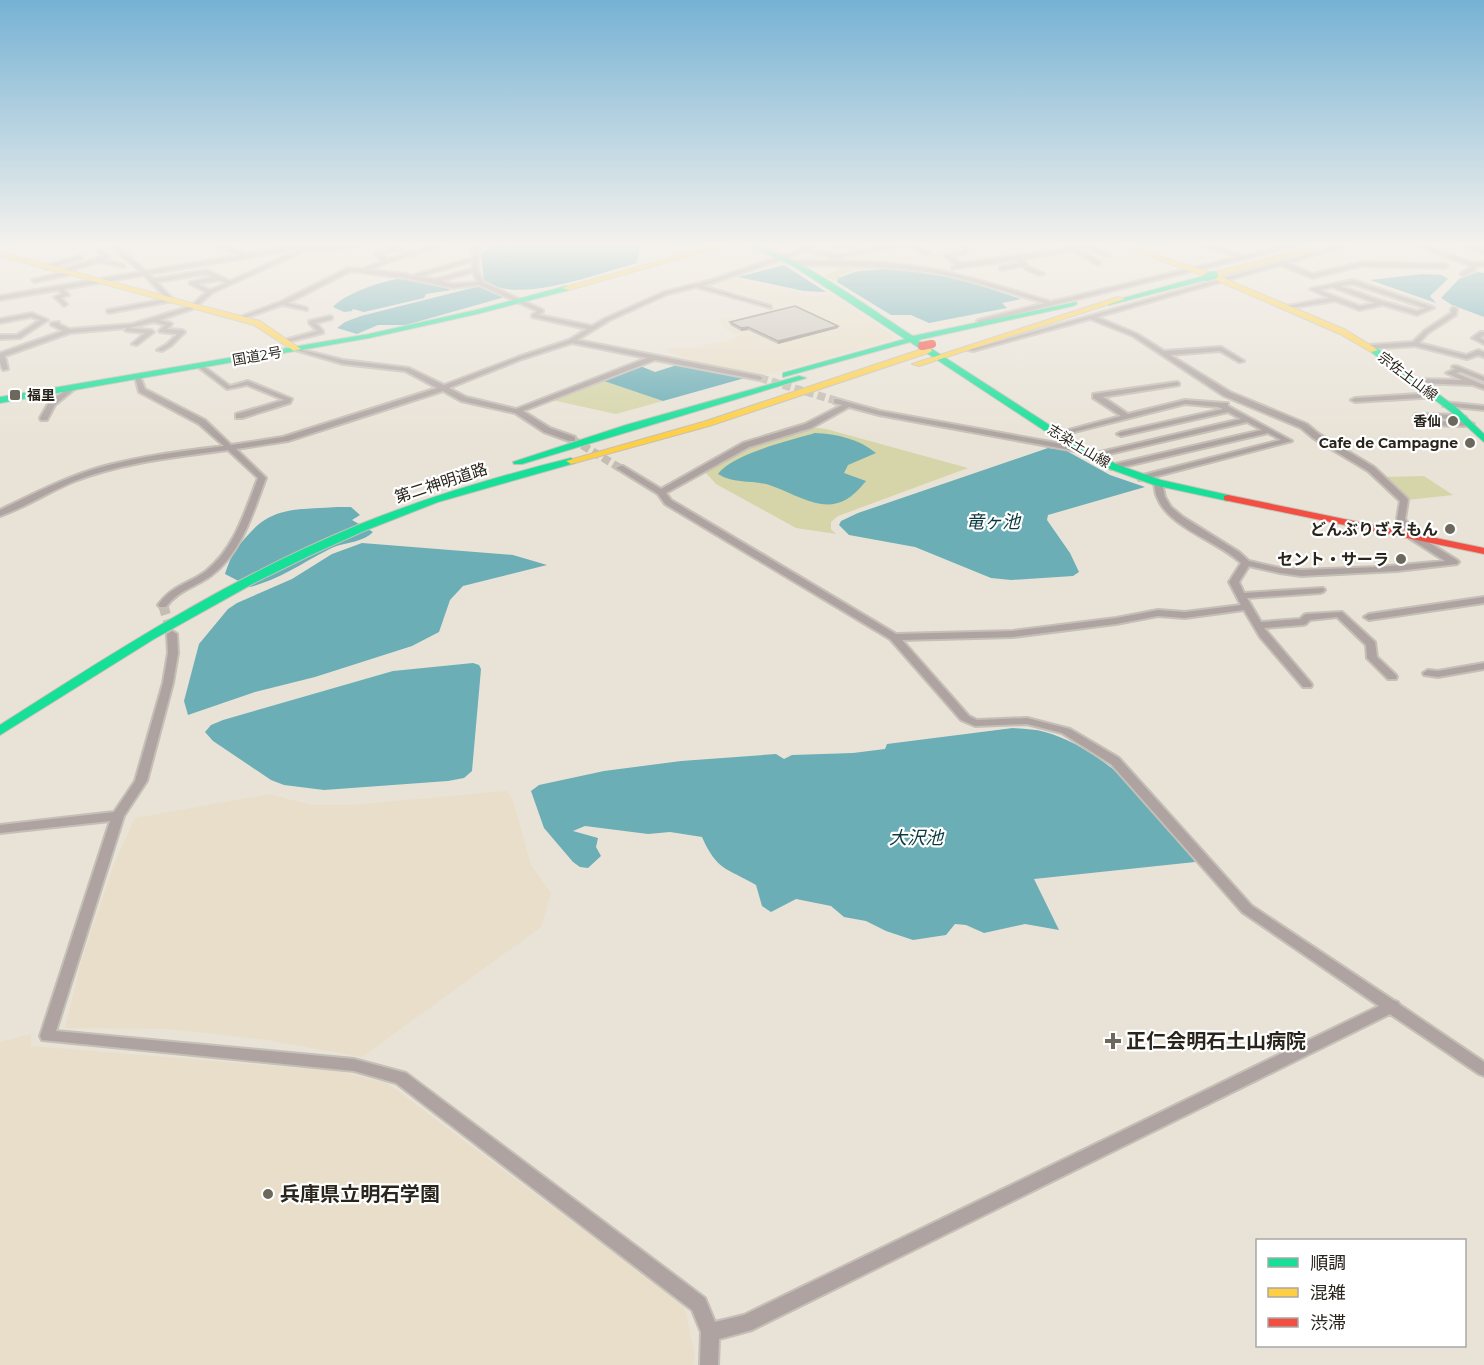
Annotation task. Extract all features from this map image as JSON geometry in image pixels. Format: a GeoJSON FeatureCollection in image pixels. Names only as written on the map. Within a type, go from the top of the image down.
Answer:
{"type":"FeatureCollection","features":[{"type":"Feature","properties":{"kind":"main road"},"geometry":{"type":"LineString","coordinates":[[205,310],[257,323],[297,349]]}},
{"type":"Feature","properties":{"kind":"main road","name":"国道2号"},"geometry":{"type":"LineString","coordinates":[[0,400],[369,336],[481,310]]}},
{"type":"Feature","properties":{"kind":"main road","name":"志染土山線"},"geometry":{"type":"LineString","coordinates":[[865,310],[1087,453],[1114,467],[1158,483],[1484,551]]}},
{"type":"Feature","properties":{"kind":"main road"},"geometry":{"type":"LineString","coordinates":[[745,412],[818,401],[861,383],[926,348],[1050,310]]}},
{"type":"Feature","properties":{"kind":"main road"},"geometry":{"type":"LineString","coordinates":[[926,348],[1064,310]]}},
{"type":"Feature","properties":{"kind":"main road"},"geometry":{"type":"LineString","coordinates":[[926,348],[1078,310]]}},
{"type":"Feature","properties":{"kind":"main road","name":"宗佐土山線"},"geometry":{"type":"LineString","coordinates":[[1291,310],[1343,332],[1370,347],[1446,404],[1484,439]]}},
{"type":"Feature","properties":{"kind":"main road","name":"第二神明道路"},"geometry":{"type":"LineString","coordinates":[[0,718],[81,664],[236,584],[453,484],[722,400],[926,348]]}},
{"type":"Feature","properties":{"kind":"main road","name":"第二神明道路"},"geometry":{"type":"LineString","coordinates":[[363,524],[448,496],[745,412],[926,348]]}},
{"type":"Feature","properties":{"kind":"main road","name":"第二神明道路"},"geometry":{"type":"LineString","coordinates":[[0,731],[144,639],[236,584]]}},
{"type":"Feature","properties":{"kind":"street"},"geometry":{"type":"LineString","coordinates":[[109,311],[116,310]]}},
{"type":"Feature","properties":{"kind":"street"},"geometry":{"type":"LineString","coordinates":[[5,369],[0,355],[56,336],[69,332],[133,326],[185,310]]}},
{"type":"Feature","properties":{"kind":"street"},"geometry":{"type":"LineString","coordinates":[[240,318],[263,310]]}},
{"type":"Feature","properties":{"kind":"street"},"geometry":{"type":"LineString","coordinates":[[540,310],[534,316],[592,328]]}},
{"type":"Feature","properties":{"kind":"street"},"geometry":{"type":"LineString","coordinates":[[0,513],[71,480],[103,469],[165,456],[285,439],[441,389],[571,341],[630,310]]}},
{"type":"Feature","properties":{"kind":"street"},"geometry":{"type":"LineString","coordinates":[[926,348],[1029,310]]}},
{"type":"Feature","properties":{"kind":"street"},"geometry":{"type":"LineString","coordinates":[[926,348],[975,349],[1112,310]]}},
{"type":"Feature","properties":{"kind":"street"},"geometry":{"type":"LineString","coordinates":[[1406,310],[1417,313],[1426,310]]}},
{"type":"Feature","properties":{"kind":"street"},"geometry":{"type":"LineString","coordinates":[[1415,344],[1426,332],[1454,314],[1454,310]]}},
{"type":"Feature","properties":{"kind":"street"},"geometry":{"type":"LineString","coordinates":[[0,321],[32,315],[45,320],[0,349]]}},
{"type":"Feature","properties":{"kind":"street"},"geometry":{"type":"LineString","coordinates":[[1092,317],[1135,335],[1227,394],[1304,426],[1316,436],[1371,469],[1404,500],[1401,519],[1412,536],[1454,562],[1369,573],[1320,571],[1299,573],[1246,563],[1239,555],[1196,530],[1165,505],[1158,492],[1158,483]]}},
{"type":"Feature","properties":{"kind":"street"},"geometry":{"type":"LineString","coordinates":[[284,341],[321,332],[310,321],[330,318]]}},
{"type":"Feature","properties":{"kind":"street"},"geometry":{"type":"LineString","coordinates":[[0,336],[13,319]]}},
{"type":"Feature","properties":{"kind":"street"},"geometry":{"type":"LineString","coordinates":[[154,320],[169,324],[162,330],[182,332],[169,345],[160,350]]}},
{"type":"Feature","properties":{"kind":"street"},"geometry":{"type":"LineString","coordinates":[[57,323],[53,324],[62,326],[69,332]]}},
{"type":"Feature","properties":{"kind":"street"},"geometry":{"type":"LineString","coordinates":[[133,326],[128,331],[151,332],[135,344]]}},
{"type":"Feature","properties":{"kind":"street"},"geometry":{"type":"LineString","coordinates":[[34,328],[44,328],[56,336]]}},
{"type":"Feature","properties":{"kind":"street"},"geometry":{"type":"LineString","coordinates":[[1370,347],[1415,344],[1467,357],[1481,354],[1484,344],[1475,338],[1482,333]]}},
{"type":"Feature","properties":{"kind":"street"},"geometry":{"type":"LineString","coordinates":[[0,336],[18,337]]}},
{"type":"Feature","properties":{"kind":"street"},"geometry":{"type":"LineString","coordinates":[[571,341],[760,378]]}},
{"type":"Feature","properties":{"kind":"street"},"geometry":{"type":"LineString","coordinates":[[1155,347],[1198,344]]}},
{"type":"Feature","properties":{"kind":"street"},"geometry":{"type":"LineString","coordinates":[[0,349],[15,350]]}},
{"type":"Feature","properties":{"kind":"street"},"geometry":{"type":"LineString","coordinates":[[297,349],[343,362],[407,369],[441,389],[464,399],[517,411],[547,429],[572,439]]}},
{"type":"Feature","properties":{"kind":"street"},"geometry":{"type":"LineString","coordinates":[[1163,353],[1221,349],[1241,361]]}},
{"type":"Feature","properties":{"kind":"street"},"geometry":{"type":"LineString","coordinates":[[517,411],[656,357]]}},
{"type":"Feature","properties":{"kind":"street"},"geometry":{"type":"LineString","coordinates":[[200,366],[229,387],[248,383],[288,399],[239,416]]}},
{"type":"Feature","properties":{"kind":"street"},"geometry":{"type":"LineString","coordinates":[[1484,379],[1458,369],[1449,373],[1484,387]]}},
{"type":"Feature","properties":{"kind":"street"},"geometry":{"type":"LineString","coordinates":[[138,377],[142,390],[202,422],[262,478],[234,546],[209,573],[172,592],[163,605]]}},
{"type":"Feature","properties":{"kind":"street"},"geometry":{"type":"LineString","coordinates":[[1415,381],[1474,383]]}},
{"type":"Feature","properties":{"kind":"street"},"geometry":{"type":"LineString","coordinates":[[1128,417],[1096,396],[1177,384]]}},
{"type":"Feature","properties":{"kind":"street"},"geometry":{"type":"LineString","coordinates":[[44,418],[52,404],[72,388]]}},
{"type":"Feature","properties":{"kind":"street"},"geometry":{"type":"LineString","coordinates":[[1349,391],[1358,400],[1434,395]]}},
{"type":"Feature","properties":{"kind":"street"},"geometry":{"type":"LineString","coordinates":[[837,401],[879,413],[1087,453],[1137,445],[1248,420]]}},
{"type":"Feature","properties":{"kind":"street"},"geometry":{"type":"LineString","coordinates":[[1058,434],[1185,402],[1254,405]]}},
{"type":"Feature","properties":{"kind":"street"},"geometry":{"type":"LineString","coordinates":[[661,492],[746,445],[808,426],[848,404]]}},
{"type":"Feature","properties":{"kind":"street"},"geometry":{"type":"LineString","coordinates":[[1446,404],[1484,408]]}},
{"type":"Feature","properties":{"kind":"street"},"geometry":{"type":"LineString","coordinates":[[1143,478],[1288,441],[1220,405]]}},
{"type":"Feature","properties":{"kind":"street"},"geometry":{"type":"LineString","coordinates":[[1121,434],[1229,410]]}},
{"type":"Feature","properties":{"kind":"street"},"geometry":{"type":"LineString","coordinates":[[1424,424],[1418,416],[1466,421]]}},
{"type":"Feature","properties":{"kind":"street"},"geometry":{"type":"LineString","coordinates":[[1101,423],[1137,445]]}},
{"type":"Feature","properties":{"kind":"street"},"geometry":{"type":"LineString","coordinates":[[1114,467],[1269,430]]}},
{"type":"Feature","properties":{"kind":"street"},"geometry":{"type":"LineString","coordinates":[[620,468],[661,492],[668,502],[894,637],[965,718],[975,723],[1027,721],[1066,731],[1115,761],[1247,909],[1393,1006],[1484,1070]]}},
{"type":"Feature","properties":{"kind":"street"},"geometry":{"type":"LineString","coordinates":[[1246,563],[1234,582],[1258,625],[1307,685]]}},
{"type":"Feature","properties":{"kind":"street"},"geometry":{"type":"LineString","coordinates":[[1242,596],[1320,590]]}},
{"type":"Feature","properties":{"kind":"street"},"geometry":{"type":"LineString","coordinates":[[1369,617],[1484,600]]}},
{"type":"Feature","properties":{"kind":"street"},"geometry":{"type":"LineString","coordinates":[[894,637],[1013,634],[1116,621],[1158,613],[1185,615],[1247,608]]}},
{"type":"Feature","properties":{"kind":"street"},"geometry":{"type":"LineString","coordinates":[[1258,625],[1303,622],[1307,617],[1339,614],[1371,644],[1372,658],[1392,677]]}},
{"type":"Feature","properties":{"kind":"street"},"geometry":{"type":"LineString","coordinates":[[172,634],[173,653],[168,683],[141,781],[118,816],[47,1036],[354,1065],[401,1078],[699,1304],[710,1332],[709,1365]]}},
{"type":"Feature","properties":{"kind":"street"},"geometry":{"type":"LineString","coordinates":[[1428,673],[1438,674],[1484,666]]}},
{"type":"Feature","properties":{"kind":"street"},"geometry":{"type":"LineString","coordinates":[[0,829],[118,816]]}},
{"type":"Feature","properties":{"kind":"street"},"geometry":{"type":"LineString","coordinates":[[710,1332],[746,1324],[1393,1006]]}},
{"type":"Feature","properties":{"kind":"shaded area"},"geometry":{"type":"Polygon","coordinates":[[[767,310],[855,310],[894,336],[891,340],[761,376],[695,361],[666,351],[668,348],[701,348],[741,335],[725,329],[719,319],[741,318],[767,310]]]}},
{"type":"Feature","properties":{"kind":"shaded area"},"geometry":{"type":"Polygon","coordinates":[[[507,791],[513,801],[531,865],[551,893],[541,927],[362,1057],[261,1039],[167,1029],[65,1028],[82,958],[114,864],[135,818],[270,794],[311,805],[351,805],[507,791]]]}},
{"type":"Feature","properties":{"kind":"shaded area","name":"兵庫県立明石学園"},"geometry":{"type":"Polygon","coordinates":[[[31,1034],[31,1046],[336,1071],[387,1083],[684,1305],[695,1357],[693,1365],[0,1365],[0,1042],[31,1034]]]}},
{"type":"Feature","properties":{"kind":"green space"},"geometry":{"type":"Polygon","coordinates":[[[602,380],[663,401],[616,414],[547,399],[602,380]]]}},
{"type":"Feature","properties":{"kind":"green space"},"geometry":{"type":"Polygon","coordinates":[[[818,428],[968,468],[838,516],[831,522],[831,529],[836,534],[796,528],[716,484],[705,472],[745,449],[773,437],[818,428]]]}},
{"type":"Feature","properties":{"kind":"green space"},"geometry":{"type":"Polygon","coordinates":[[[1424,476],[1453,495],[1407,500],[1381,477],[1424,476]]]}},
{"type":"Feature","properties":{"kind":"water"},"geometry":{"type":"Polygon","coordinates":[[[386,310],[460,310],[406,325],[378,325],[357,334],[337,328],[361,316],[386,310]]]}},
{"type":"Feature","properties":{"kind":"water"},"geometry":{"type":"Polygon","coordinates":[[[882,310],[998,310],[929,323],[911,315],[891,315],[882,310]]]}},
{"type":"Feature","properties":{"kind":"water"},"geometry":{"type":"Polygon","coordinates":[[[1465,310],[1484,310],[1484,317],[1465,310]]]}},
{"type":"Feature","properties":{"kind":"water"},"geometry":{"type":"Polygon","coordinates":[[[680,364],[745,378],[663,401],[601,380],[638,365],[655,372],[680,364]]]}},
{"type":"Feature","properties":{"kind":"water"},"geometry":{"type":"Polygon","coordinates":[[[815,433],[847,438],[876,453],[848,465],[844,473],[866,481],[854,494],[843,501],[821,504],[772,486],[731,480],[718,474],[725,467],[749,454],[815,433]]]}},
{"type":"Feature","properties":{"kind":"water","name":"竜ヶ池"},"geometry":{"type":"Polygon","coordinates":[[[1048,448],[1065,450],[1110,475],[1145,487],[1048,515],[1047,520],[1070,553],[1079,572],[1073,576],[1011,580],[991,578],[915,547],[849,535],[839,525],[841,521],[858,513],[1048,448]]]}},
{"type":"Feature","properties":{"kind":"water"},"geometry":{"type":"Polygon","coordinates":[[[351,507],[360,515],[352,520],[373,532],[360,540],[334,547],[284,574],[250,587],[225,574],[231,557],[240,544],[267,518],[300,509],[351,507]]]}},
{"type":"Feature","properties":{"kind":"water"},"geometry":{"type":"Polygon","coordinates":[[[362,543],[513,555],[547,565],[463,586],[450,600],[439,632],[412,646],[315,677],[255,692],[188,715],[184,701],[199,644],[228,609],[292,579],[332,554],[362,543]]]}},
{"type":"Feature","properties":{"kind":"water"},"geometry":{"type":"Polygon","coordinates":[[[473,663],[479,665],[481,669],[472,771],[464,778],[324,790],[284,785],[271,780],[213,741],[205,732],[211,725],[223,720],[393,671],[473,663]]]}},
{"type":"Feature","properties":{"kind":"water","name":"大沢池"},"geometry":{"type":"Polygon","coordinates":[[[1013,728],[1041,731],[1066,740],[1110,767],[1150,803],[1168,823],[1195,862],[1034,879],[1059,930],[1025,924],[984,933],[966,925],[955,924],[946,935],[913,940],[866,921],[844,917],[831,906],[796,899],[771,912],[762,906],[756,885],[718,863],[702,837],[670,832],[648,834],[585,826],[573,831],[598,838],[596,847],[601,856],[588,868],[580,867],[544,828],[531,791],[539,785],[604,771],[681,761],[776,754],[784,759],[792,755],[853,753],[885,749],[887,744],[1013,728]]]}},
{"type":"Feature","properties":{"kind":"building"},"geometry":{"type":"Polygon","coordinates":[[[780,310],[803,310],[838,326],[778,341],[748,327],[741,328],[730,322],[780,310]]]}},
{"type":"Feature","properties":{"kind":"tunnel"},"geometry":{"type":"LineString","coordinates":[[760,378],[837,401]]}},
{"type":"Feature","properties":{"kind":"tunnel"},"geometry":{"type":"LineString","coordinates":[[572,439],[620,468]]}},
{"type":"Feature","properties":{"kind":"tunnel"},"geometry":{"type":"LineString","coordinates":[[163,605],[171,631]]}},
{"type":"Feature","properties":{"kind":"traffic: fast"},"geometry":{"type":"LineString","coordinates":[[0,400],[369,336],[486,310]]}},
{"type":"Feature","properties":{"kind":"traffic: fast"},"geometry":{"type":"LineString","coordinates":[[866,310],[1081,450],[1114,467],[1158,483],[1228,498]]}},
{"type":"Feature","properties":{"kind":"traffic: fast"},"geometry":{"type":"LineString","coordinates":[[786,375],[912,339],[1047,310]]}},
{"type":"Feature","properties":{"kind":"traffic: fast"},"geometry":{"type":"LineString","coordinates":[[1374,350],[1454,410],[1484,439]]}},
{"type":"Feature","properties":{"kind":"traffic: fast"},"geometry":{"type":"LineString","coordinates":[[518,462],[629,427],[802,378]]}},
{"type":"Feature","properties":{"kind":"traffic: fast"},"geometry":{"type":"LineString","coordinates":[[0,731],[201,607],[307,552],[434,500],[571,461]]}},
{"type":"Feature","properties":{"kind":"traffic: slow"},"geometry":{"type":"LineString","coordinates":[[207,310],[257,323],[297,349]]}},
{"type":"Feature","properties":{"kind":"traffic: slow"},"geometry":{"type":"LineString","coordinates":[[916,364],[1087,310]]}},
{"type":"Feature","properties":{"kind":"traffic: slow"},"geometry":{"type":"LineString","coordinates":[[1292,310],[1343,332],[1374,350]]}},
{"type":"Feature","properties":{"kind":"traffic: slow"},"geometry":{"type":"LineString","coordinates":[[571,461],[706,424],[928,350]]}},
{"type":"Feature","properties":{"kind":"traffic: jam"},"geometry":{"type":"LineString","coordinates":[[922,346],[932,344]]}},
{"type":"Feature","properties":{"kind":"traffic: jam"},"geometry":{"type":"LineString","coordinates":[[1228,498],[1484,551]]}},
{"type":"Feature","properties":{"kind":"place","name":"福里"},"geometry":{"type":"Point","coordinates":[15,395]}},
{"type":"Feature","properties":{"kind":"place","name":"香仙"},"geometry":{"type":"Point","coordinates":[1453,421]}},
{"type":"Feature","properties":{"kind":"place","name":"Cafe de Campagne"},"geometry":{"type":"Point","coordinates":[1470,443]}},
{"type":"Feature","properties":{"kind":"place","name":"どんぶりざえもん"},"geometry":{"type":"Point","coordinates":[1450,529]}},
{"type":"Feature","properties":{"kind":"place","name":"セント・サーラ"},"geometry":{"type":"Point","coordinates":[1401,559]}},
{"type":"Feature","properties":{"kind":"place","name":"正仁会明石土山病院"},"geometry":{"type":"Point","coordinates":[1113,1041]}},
{"type":"Feature","properties":{"kind":"place","name":"兵庫県立明石学園"},"geometry":{"type":"Point","coordinates":[268,1194]}}]}
